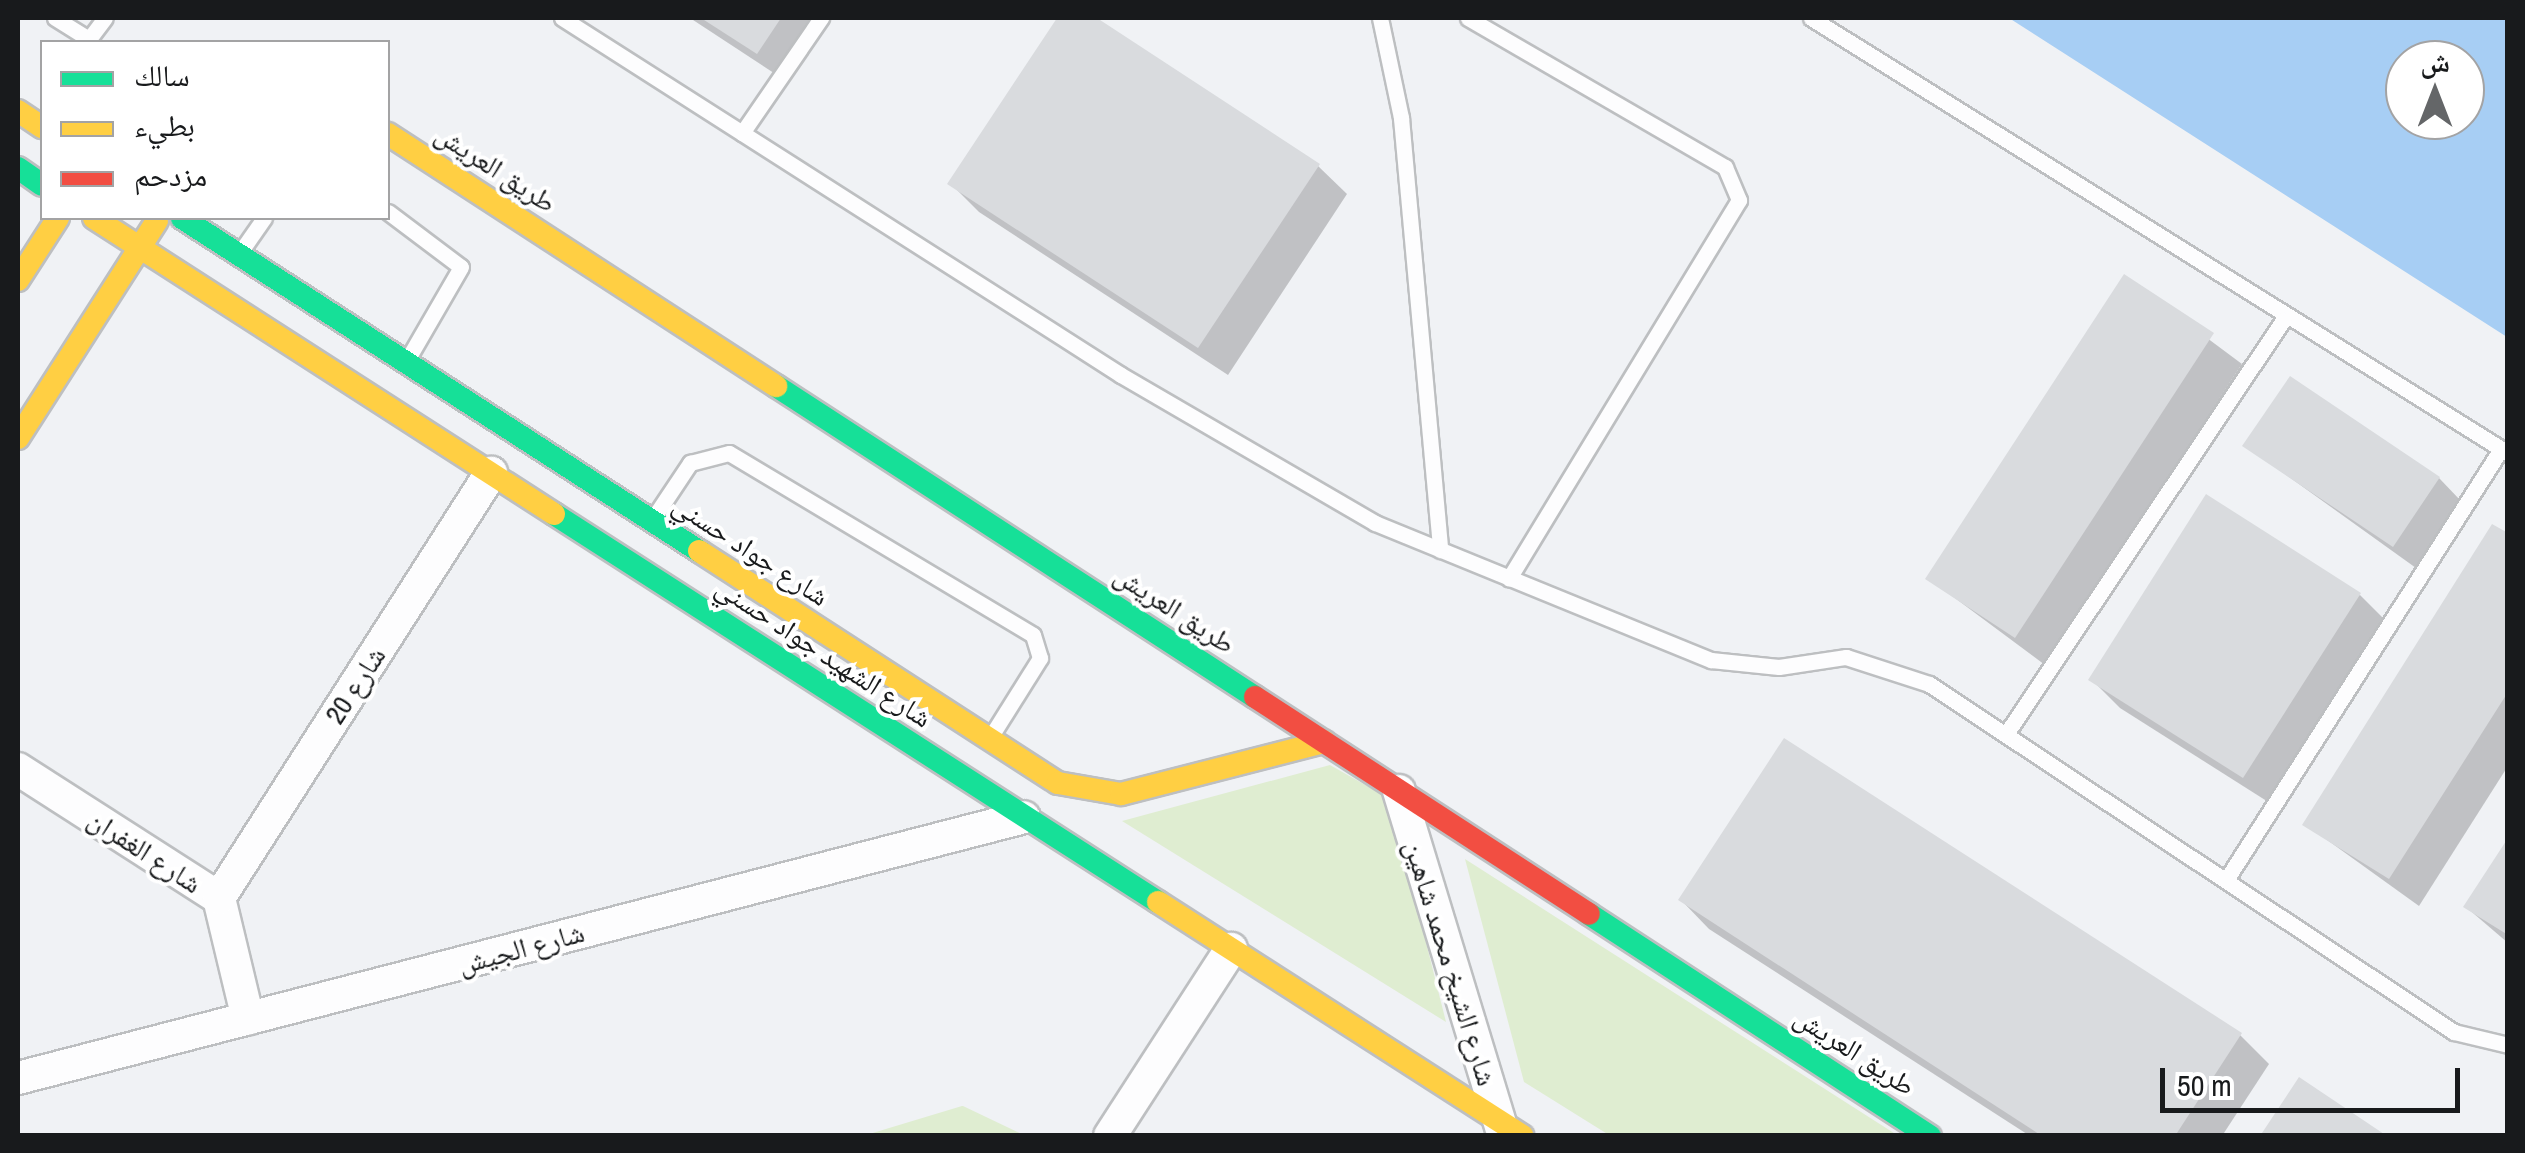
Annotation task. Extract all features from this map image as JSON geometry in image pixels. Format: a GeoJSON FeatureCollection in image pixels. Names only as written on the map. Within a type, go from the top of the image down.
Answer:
{"type":"FeatureCollection","features":[{"type":"Feature","properties":{"kind":"street","name":"طريق العريش"},"geometry":{"type":"LineString","coordinates":[[390,135],[1930,1136]]}},
{"type":"Feature","properties":{"kind":"street"},"geometry":{"type":"LineString","coordinates":[[18,168],[40,183]]}},
{"type":"Feature","properties":{"kind":"street"},"geometry":{"type":"LineString","coordinates":[[18,280],[57,220]]}},
{"type":"Feature","properties":{"kind":"street","name":"شارع الشهيد جواد حسني"},"geometry":{"type":"LineString","coordinates":[[97,220],[140,247],[392,382],[491,472],[639,540],[1024,817],[1508,1131]]}},
{"type":"Feature","properties":{"kind":"street"},"geometry":{"type":"LineString","coordinates":[[18,438],[158,220]]}},
{"type":"Feature","properties":{"kind":"street","name":"شارع جواد حسني"},"geometry":{"type":"LineString","coordinates":[[185,220],[239,255],[392,382],[639,540],[989,739],[1058,783],[1108,795],[1324,742]]}},
{"type":"Feature","properties":{"kind":"street","name":"شارع 20"},"geometry":{"type":"LineString","coordinates":[[219,898],[491,472]]}},
{"type":"Feature","properties":{"kind":"street","name":"شارع الغفران"},"geometry":{"type":"LineString","coordinates":[[18,769],[219,898],[248,1018]]}},
{"type":"Feature","properties":{"kind":"street","name":"شارع الشيخ محمد شاهين"},"geometry":{"type":"LineString","coordinates":[[1399,792],[1508,1131]]}},
{"type":"Feature","properties":{"kind":"street","name":"شارع الجيش"},"geometry":{"type":"LineString","coordinates":[[18,1078],[1024,817]]}},
{"type":"Feature","properties":{"kind":"street"},"geometry":{"type":"LineString","coordinates":[[1110,1136],[1231,949]]}},
{"type":"Feature","properties":{"kind":"lane"},"geometry":{"type":"LineString","coordinates":[[54,18],[87,40]]}},
{"type":"Feature","properties":{"kind":"lane"},"geometry":{"type":"LineString","coordinates":[[89,40],[105,18]]}},
{"type":"Feature","properties":{"kind":"lane"},"geometry":{"type":"LineString","coordinates":[[562,18],[1121,375],[1375,523],[1710,660],[1778,666],[1846,657],[1929,684],[2454,1032],[2508,1045]]}},
{"type":"Feature","properties":{"kind":"lane"},"geometry":{"type":"LineString","coordinates":[[742,133],[822,18]]}},
{"type":"Feature","properties":{"kind":"lane"},"geometry":{"type":"LineString","coordinates":[[1380,18],[1401,118],[1440,550]]}},
{"type":"Feature","properties":{"kind":"lane"},"geometry":{"type":"LineString","coordinates":[[1468,18],[1725,167],[1738,200],[1508,579]]}},
{"type":"Feature","properties":{"kind":"lane"},"geometry":{"type":"LineString","coordinates":[[1811,18],[2283,320],[2504,451],[2226,880]]}},
{"type":"Feature","properties":{"kind":"lane"},"geometry":{"type":"LineString","coordinates":[[390,213],[462,267],[392,382]]}},
{"type":"Feature","properties":{"kind":"lane"},"geometry":{"type":"LineString","coordinates":[[239,255],[263,220]]}},
{"type":"Feature","properties":{"kind":"lane"},"geometry":{"type":"LineString","coordinates":[[2006,734],[2283,320]]}},
{"type":"Feature","properties":{"kind":"lane"},"geometry":{"type":"LineString","coordinates":[[639,540],[690,462],[728,453],[1033,635],[1040,658],[989,739]]}},
{"type":"Feature","properties":{"kind":"green space"},"geometry":{"type":"Polygon","coordinates":[[[1330,765],[1390,799],[1446,1022],[1122,821],[1330,765]]]}},
{"type":"Feature","properties":{"kind":"green space"},"geometry":{"type":"Polygon","coordinates":[[[1465,859],[1897,1135],[1609,1135],[1524,1082],[1465,859]]]}},
{"type":"Feature","properties":{"kind":"green space"},"geometry":{"type":"Polygon","coordinates":[[[962,1106],[1024,1135],[866,1135],[962,1106]]]}},
{"type":"Feature","properties":{"kind":"water"},"geometry":{"type":"Polygon","coordinates":[[[2009,18],[2507,18],[2507,337],[2009,18]]]}},
{"type":"Feature","properties":{"kind":"building"},"geometry":{"type":"Polygon","coordinates":[[[701,18],[781,18],[757,54],[701,18]]]}},
{"type":"Feature","properties":{"kind":"building"},"geometry":{"type":"Polygon","coordinates":[[[1057,18],[1097,18],[1320,164],[1198,348],[947,184],[1057,18]]]}},
{"type":"Feature","properties":{"kind":"building"},"geometry":{"type":"Polygon","coordinates":[[[2124,274],[2214,333],[2015,638],[1925,579],[2124,274]]]}},
{"type":"Feature","properties":{"kind":"building"},"geometry":{"type":"Polygon","coordinates":[[[2290,376],[2440,477],[2393,547],[2242,446],[2290,376]]]}},
{"type":"Feature","properties":{"kind":"building"},"geometry":{"type":"Polygon","coordinates":[[[2206,494],[2361,593],[2243,778],[2088,680],[2206,494]]]}},
{"type":"Feature","properties":{"kind":"building"},"geometry":{"type":"Polygon","coordinates":[[[2492,524],[2508,533],[2508,692],[2389,879],[2302,825],[2492,524]]]}},
{"type":"Feature","properties":{"kind":"building"},"geometry":{"type":"Polygon","coordinates":[[[1784,738],[2242,1033],[2175,1136],[2042,1136],[1678,900],[1784,738]]]}},
{"type":"Feature","properties":{"kind":"building"},"geometry":{"type":"Polygon","coordinates":[[[2508,838],[2508,935],[2463,907],[2508,838]]]}},
{"type":"Feature","properties":{"kind":"building"},"geometry":{"type":"Polygon","coordinates":[[[2299,1077],[2387,1136],[2260,1136],[2299,1077]]]}},
{"type":"Feature","properties":{"kind":"traffic: fast"},"geometry":{"type":"LineString","coordinates":[[18,168],[40,184]]}},
{"type":"Feature","properties":{"kind":"traffic: fast"},"geometry":{"type":"LineString","coordinates":[[185,220],[699,551]]}},
{"type":"Feature","properties":{"kind":"traffic: fast"},"geometry":{"type":"LineString","coordinates":[[776,386],[1255,697]]}},
{"type":"Feature","properties":{"kind":"traffic: fast"},"geometry":{"type":"LineString","coordinates":[[554,514],[1158,902]]}},
{"type":"Feature","properties":{"kind":"traffic: fast"},"geometry":{"type":"LineString","coordinates":[[1589,914],[1930,1136]]}},
{"type":"Feature","properties":{"kind":"traffic: slow"},"geometry":{"type":"LineString","coordinates":[[18,111],[40,126]]}},
{"type":"Feature","properties":{"kind":"traffic: slow"},"geometry":{"type":"LineString","coordinates":[[390,135],[776,386]]}},
{"type":"Feature","properties":{"kind":"traffic: slow"},"geometry":{"type":"LineString","coordinates":[[18,280],[57,220]]}},
{"type":"Feature","properties":{"kind":"traffic: slow"},"geometry":{"type":"LineString","coordinates":[[97,220],[554,514]]}},
{"type":"Feature","properties":{"kind":"traffic: slow"},"geometry":{"type":"LineString","coordinates":[[18,438],[157,221]]}},
{"type":"Feature","properties":{"kind":"traffic: slow"},"geometry":{"type":"LineString","coordinates":[[699,551],[1058,783],[1121,794],[1324,742]]}},
{"type":"Feature","properties":{"kind":"traffic: slow"},"geometry":{"type":"LineString","coordinates":[[1158,902],[1522,1136]]}},
{"type":"Feature","properties":{"kind":"traffic: jam"},"geometry":{"type":"LineString","coordinates":[[1255,697],[1589,914]]}}]}
